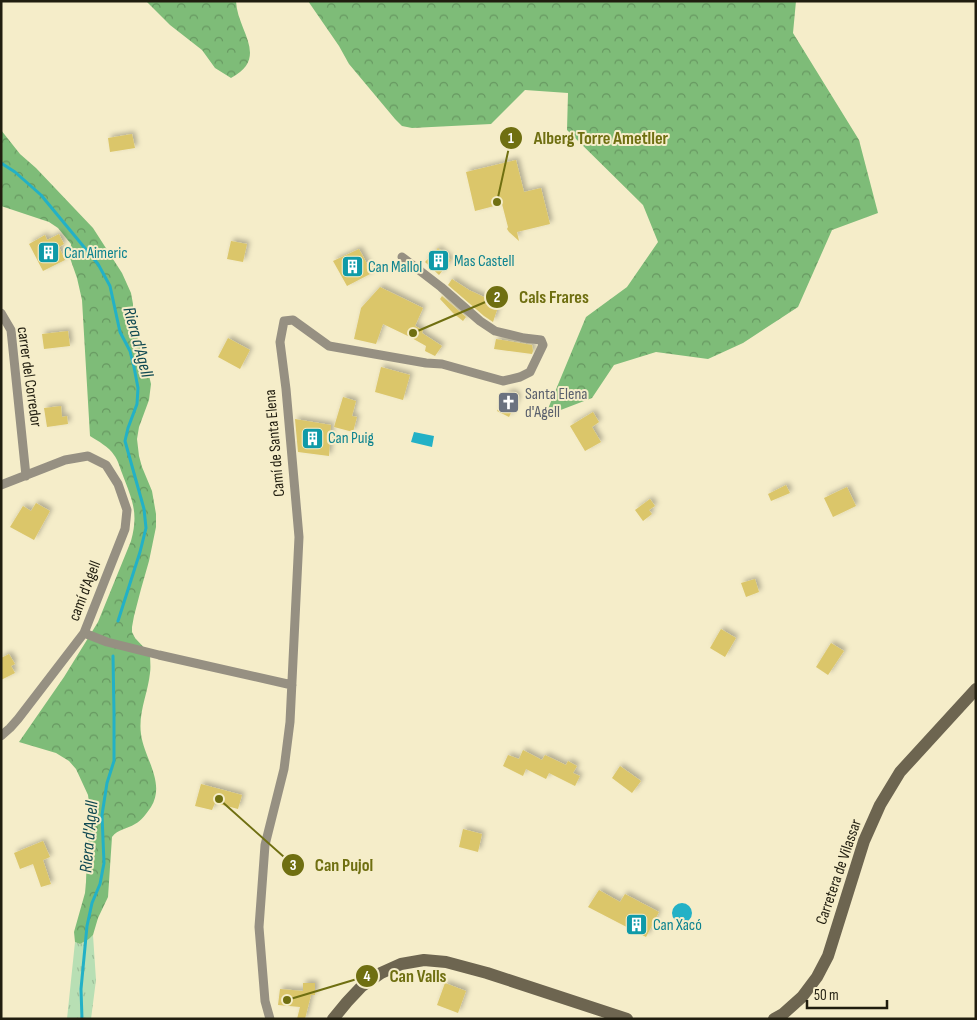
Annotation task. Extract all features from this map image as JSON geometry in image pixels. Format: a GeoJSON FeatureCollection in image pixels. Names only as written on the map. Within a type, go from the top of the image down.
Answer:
{"type":"FeatureCollection","features":[{"type":"Feature","properties":{"kind":"street","name":"Camí de Santa Elena"},"geometry":{"type":"LineString","coordinates":[[270,1019],[266,1001],[259,927],[264,844],[284,769],[290,722],[299,537],[280,342],[284,322],[294,320],[329,346],[426,363],[442,364],[503,381],[520,377],[530,372],[543,345],[541,340],[495,331],[480,321],[441,286],[402,257]]}},
{"type":"Feature","properties":{"kind":"street","name":"carrer del Corredor"},"geometry":{"type":"LineString","coordinates":[[1,313],[11,330],[26,476]]}},
{"type":"Feature","properties":{"kind":"street","name":"camí d'Agell"},"geometry":{"type":"LineString","coordinates":[[1,485],[65,460],[88,456],[106,465],[118,484],[127,510],[125,529],[84,634],[107,642],[159,655],[292,685]]}},
{"type":"Feature","properties":{"kind":"street"},"geometry":{"type":"LineString","coordinates":[[1,736],[18,719],[84,634]]}},
{"type":"Feature","properties":{"kind":"street","name":"Carretera de Vilassar"},"geometry":{"type":"LineString","coordinates":[[774,1019],[783,1014],[802,997],[817,977],[828,956],[864,841],[880,805],[900,772],[976,690]]}},
{"type":"Feature","properties":{"kind":"street"},"geometry":{"type":"LineString","coordinates":[[334,1019],[362,986],[401,964],[424,960],[446,962],[487,973],[627,1019]]}},
{"type":"Feature","properties":{"kind":"green space"},"geometry":{"type":"Polygon","coordinates":[[[146,1],[236,1],[250,52],[248,61],[242,70],[231,78],[215,68],[202,50],[170,25],[146,1]]]}},
{"type":"Feature","properties":{"kind":"green space"},"geometry":{"type":"Polygon","coordinates":[[[308,1],[796,1],[793,33],[859,140],[878,213],[832,230],[798,307],[743,343],[708,359],[656,352],[614,365],[592,398],[545,416],[586,317],[627,287],[658,242],[643,205],[567,130],[568,93],[525,90],[491,124],[412,128],[402,126],[349,64],[308,1]]]}},
{"type":"Feature","properties":{"kind":"green space"},"geometry":{"type":"Polygon","coordinates":[[[1,130],[20,154],[36,168],[93,228],[122,273],[131,293],[133,322],[151,384],[149,400],[139,427],[137,439],[142,467],[152,491],[156,527],[134,616],[132,632],[150,654],[150,673],[140,726],[143,743],[153,770],[156,789],[155,798],[144,817],[112,837],[108,897],[98,918],[93,935],[80,944],[75,942],[74,932],[85,893],[91,818],[88,795],[76,769],[69,761],[56,753],[19,742],[64,677],[98,622],[131,541],[134,514],[119,464],[112,452],[90,436],[82,300],[70,258],[71,244],[58,228],[49,222],[1,206],[1,130]]]}},
{"type":"Feature","properties":{"kind":"green space"},"geometry":{"type":"Polygon","coordinates":[[[93,935],[96,980],[91,1019],[67,1019],[75,942],[80,944],[93,935]]]}},
{"type":"Feature","properties":{"kind":"water"},"geometry":{"type":"Polygon","coordinates":[[[414,432],[434,436],[432,447],[411,442],[414,432]]]}},
{"type":"Feature","properties":{"kind":"water"},"geometry":{"type":"Polygon","coordinates":[[[682,903],[689,906],[692,913],[689,920],[682,923],[675,920],[672,913],[675,906],[682,903]]]}},
{"type":"Feature","properties":{"kind":"building"},"geometry":{"type":"Polygon","coordinates":[[[132,134],[135,148],[110,152],[108,138],[132,134]]]}},
{"type":"Feature","properties":{"kind":"building"},"geometry":{"type":"Polygon","coordinates":[[[516,160],[524,192],[541,188],[550,224],[517,232],[519,241],[507,229],[502,204],[475,211],[466,172],[516,160]]]}},
{"type":"Feature","properties":{"kind":"building","name":"Can Aimeric"},"geometry":{"type":"Polygon","coordinates":[[[59,234],[64,244],[59,247],[65,260],[43,271],[29,244],[45,235],[47,240],[59,234]]]}},
{"type":"Feature","properties":{"kind":"building"},"geometry":{"type":"Polygon","coordinates":[[[231,241],[247,244],[243,262],[227,259],[231,241]]]}},
{"type":"Feature","properties":{"kind":"building","name":"Mas Castell"},"geometry":{"type":"Polygon","coordinates":[[[438,248],[451,260],[439,275],[425,262],[438,248]]]}},
{"type":"Feature","properties":{"kind":"building","name":"Can Mallol"},"geometry":{"type":"Polygon","coordinates":[[[359,249],[372,273],[347,286],[333,261],[359,249]]]}},
{"type":"Feature","properties":{"kind":"building"},"geometry":{"type":"Polygon","coordinates":[[[452,279],[469,290],[499,304],[493,322],[448,285],[452,279]]]}},
{"type":"Feature","properties":{"kind":"building"},"geometry":{"type":"Polygon","coordinates":[[[380,287],[423,308],[415,326],[423,330],[422,333],[442,346],[435,356],[425,351],[426,346],[383,324],[376,344],[354,339],[361,308],[380,287]]]}},
{"type":"Feature","properties":{"kind":"building"},"geometry":{"type":"Polygon","coordinates":[[[442,296],[466,317],[463,321],[440,299],[442,296]]]}},
{"type":"Feature","properties":{"kind":"building"},"geometry":{"type":"Polygon","coordinates":[[[68,331],[70,346],[44,349],[42,334],[68,331]]]}},
{"type":"Feature","properties":{"kind":"building"},"geometry":{"type":"Polygon","coordinates":[[[228,338],[250,350],[240,369],[218,357],[228,338]]]}},
{"type":"Feature","properties":{"kind":"building"},"geometry":{"type":"Polygon","coordinates":[[[496,339],[532,345],[532,354],[494,349],[496,339]]]}},
{"type":"Feature","properties":{"kind":"building"},"geometry":{"type":"Polygon","coordinates":[[[381,367],[410,375],[403,400],[375,392],[381,367]]]}},
{"type":"Feature","properties":{"kind":"building","name":"Santa Elena d'Agell"},"geometry":{"type":"Polygon","coordinates":[[[511,392],[516,394],[518,399],[509,417],[497,411],[506,394],[511,392]]]}},
{"type":"Feature","properties":{"kind":"building"},"geometry":{"type":"Polygon","coordinates":[[[343,397],[356,401],[352,416],[357,417],[353,432],[334,427],[343,397]]]}},
{"type":"Feature","properties":{"kind":"building"},"geometry":{"type":"Polygon","coordinates":[[[61,406],[62,417],[67,416],[68,424],[47,427],[44,408],[61,406]]]}},
{"type":"Feature","properties":{"kind":"building"},"geometry":{"type":"Polygon","coordinates":[[[593,412],[599,422],[592,427],[601,442],[585,451],[570,426],[593,412]]]}},
{"type":"Feature","properties":{"kind":"building","name":"Can Puig"},"geometry":{"type":"Polygon","coordinates":[[[295,419],[331,425],[329,456],[298,452],[295,419]]]}},
{"type":"Feature","properties":{"kind":"building"},"geometry":{"type":"Polygon","coordinates":[[[786,485],[790,493],[771,501],[768,494],[786,485]]]}},
{"type":"Feature","properties":{"kind":"building"},"geometry":{"type":"Polygon","coordinates":[[[847,487],[856,506],[833,517],[824,498],[847,487]]]}},
{"type":"Feature","properties":{"kind":"building"},"geometry":{"type":"Polygon","coordinates":[[[650,499],[655,506],[649,510],[652,514],[643,521],[635,510],[650,499]]]}},
{"type":"Feature","properties":{"kind":"building"},"geometry":{"type":"Polygon","coordinates":[[[36,503],[50,511],[34,540],[10,527],[23,506],[31,511],[36,503]]]}},
{"type":"Feature","properties":{"kind":"building"},"geometry":{"type":"Polygon","coordinates":[[[755,579],[759,592],[746,597],[741,583],[755,579]]]}},
{"type":"Feature","properties":{"kind":"building"},"geometry":{"type":"Polygon","coordinates":[[[721,629],[736,638],[725,657],[710,648],[721,629]]]}},
{"type":"Feature","properties":{"kind":"building"},"geometry":{"type":"Polygon","coordinates":[[[831,643],[844,651],[828,675],[816,667],[831,643]]]}},
{"type":"Feature","properties":{"kind":"building"},"geometry":{"type":"Polygon","coordinates":[[[9,654],[15,664],[11,666],[15,673],[1,680],[1,658],[9,654]]]}},
{"type":"Feature","properties":{"kind":"building"},"geometry":{"type":"Polygon","coordinates":[[[523,750],[542,760],[545,755],[566,765],[568,761],[577,766],[573,773],[580,776],[575,786],[549,773],[546,779],[526,769],[523,776],[503,766],[508,755],[519,759],[523,750]]]}},
{"type":"Feature","properties":{"kind":"building"},"geometry":{"type":"Polygon","coordinates":[[[620,766],[641,781],[632,793],[612,778],[620,766]]]}},
{"type":"Feature","properties":{"kind":"building"},"geometry":{"type":"Polygon","coordinates":[[[201,784],[242,795],[238,809],[215,803],[212,810],[195,806],[201,784]]]}},
{"type":"Feature","properties":{"kind":"building"},"geometry":{"type":"Polygon","coordinates":[[[463,829],[482,834],[478,852],[459,847],[463,829]]]}},
{"type":"Feature","properties":{"kind":"building"},"geometry":{"type":"Polygon","coordinates":[[[43,841],[50,857],[43,860],[51,884],[41,887],[33,864],[20,869],[14,853],[43,841]]]}},
{"type":"Feature","properties":{"kind":"building","name":"Can Xacó"},"geometry":{"type":"Polygon","coordinates":[[[599,890],[620,902],[625,894],[659,912],[646,937],[588,907],[599,890]]]}},
{"type":"Feature","properties":{"kind":"building"},"geometry":{"type":"Polygon","coordinates":[[[303,983],[315,983],[315,995],[311,995],[305,1019],[297,1019],[300,1007],[278,1005],[280,989],[303,991],[303,983]]]}},
{"type":"Feature","properties":{"kind":"building"},"geometry":{"type":"Polygon","coordinates":[[[445,983],[466,991],[458,1013],[437,1005],[445,983]]]}},
{"type":"Feature","properties":{"kind":"waterway","name":"Riera d'Agell"},"geometry":{"type":"LineString","coordinates":[[1,163],[15,172],[41,195],[98,264],[110,286],[120,332],[130,351],[138,388],[137,404],[125,441],[144,509],[146,528],[118,621]]}},
{"type":"Feature","properties":{"kind":"waterway","name":"Riera d'Agell"},"geometry":{"type":"LineString","coordinates":[[82,1019],[81,989],[87,926],[92,903],[100,884],[104,863],[102,815],[107,783],[114,761],[113,656]]}},
{"type":"Feature","properties":{"kind":"place","name":"Alberg Torre Ametller"},"geometry":{"type":"Point","coordinates":[497,202]}},
{"type":"Feature","properties":{"kind":"place","name":"Can Aimeric"},"geometry":{"type":"Point","coordinates":[48,253]}},
{"type":"Feature","properties":{"kind":"place","name":"Mas Castell"},"geometry":{"type":"Point","coordinates":[438,261]}},
{"type":"Feature","properties":{"kind":"place","name":"Can Mallol"},"geometry":{"type":"Point","coordinates":[352,267]}},
{"type":"Feature","properties":{"kind":"place","name":"Cals Frares"},"geometry":{"type":"Point","coordinates":[413,333]}},
{"type":"Feature","properties":{"kind":"place","name":"Santa Elena d'Agell"},"geometry":{"type":"Point","coordinates":[509,403]}},
{"type":"Feature","properties":{"kind":"place","name":"Can Puig"},"geometry":{"type":"Point","coordinates":[312,438]}},
{"type":"Feature","properties":{"kind":"place","name":"Can Pujol"},"geometry":{"type":"Point","coordinates":[219,799]}},
{"type":"Feature","properties":{"kind":"place","name":"Can Xacó"},"geometry":{"type":"Point","coordinates":[637,925]}},
{"type":"Feature","properties":{"kind":"place","name":"Can Valls"},"geometry":{"type":"Point","coordinates":[287,1000]}}]}
